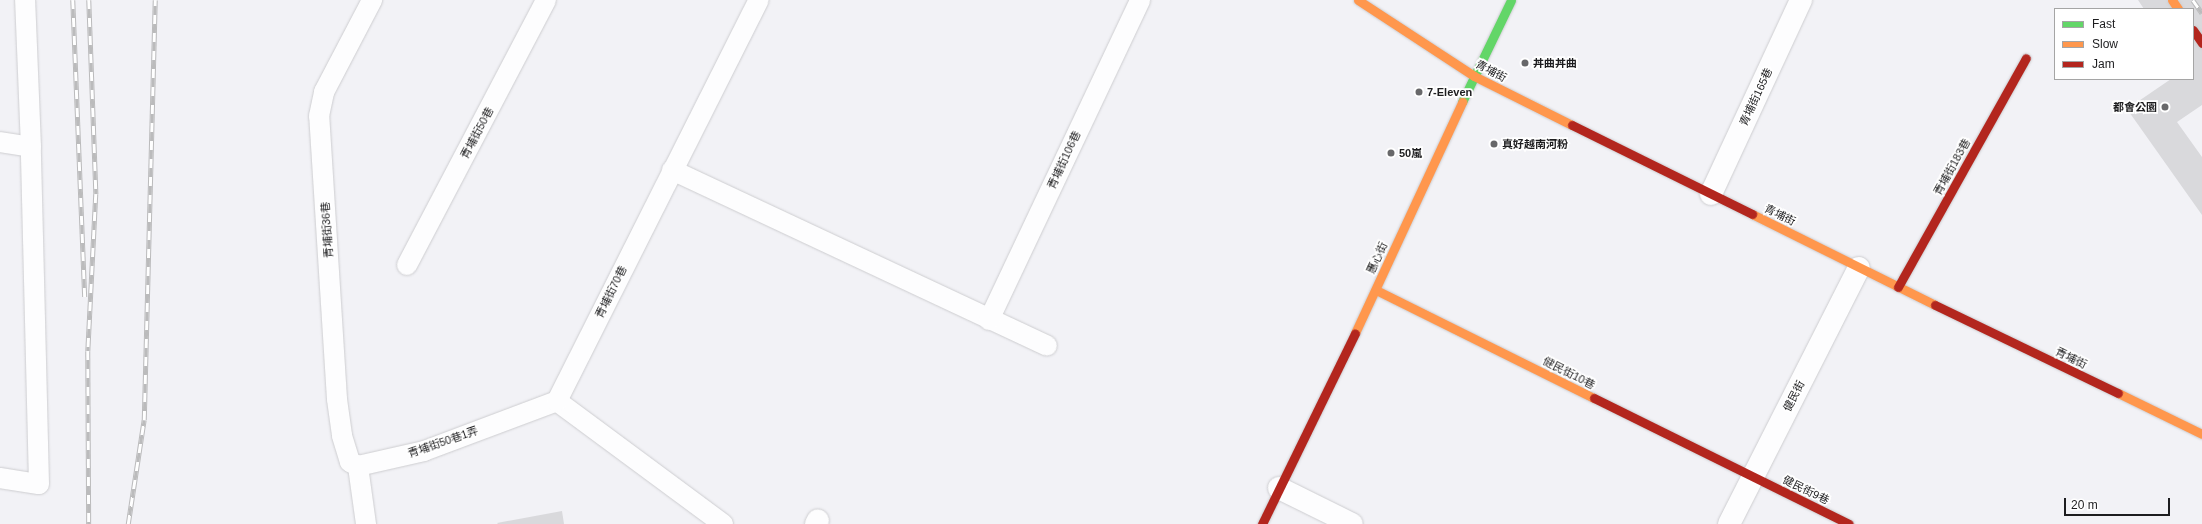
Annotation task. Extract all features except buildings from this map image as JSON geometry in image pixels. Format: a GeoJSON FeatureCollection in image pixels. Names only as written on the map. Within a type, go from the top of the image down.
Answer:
{"type":"FeatureCollection","features":[{"type":"Feature","properties":{"kind":"street","name":"青埔街"},"geometry":{"type":"LineString","coordinates":[[1358,0],[1474,76],[1859,268],[2202,434]]}},
{"type":"Feature","properties":{"kind":"street","name":"惠心街"},"geometry":{"type":"LineString","coordinates":[[1262,524],[1376,290],[1474,76],[1511,0]]}},
{"type":"Feature","properties":{"kind":"street","name":"青埔街165巷"},"geometry":{"type":"LineString","coordinates":[[1711,194],[1801,0]]}},
{"type":"Feature","properties":{"kind":"street"},"geometry":{"type":"LineString","coordinates":[[2194,31],[2202,43]]}},
{"type":"Feature","properties":{"kind":"street","name":"青埔街183巷"},"geometry":{"type":"LineString","coordinates":[[1898,287],[2026,58]]}},
{"type":"Feature","properties":{"kind":"street","name":"健民街"},"geometry":{"type":"LineString","coordinates":[[1729,524],[1859,268]]}},
{"type":"Feature","properties":{"kind":"street","name":"健民街10巷"},"geometry":{"type":"LineString","coordinates":[[1376,290],[1752,477]]}},
{"type":"Feature","properties":{"kind":"street","name":"健民街9巷"},"geometry":{"type":"LineString","coordinates":[[1752,477],[1849,524]]}},
{"type":"Feature","properties":{"kind":"street"},"geometry":{"type":"LineString","coordinates":[[1280,488],[1352,524]]}},
{"type":"Feature","properties":{"kind":"lane"},"geometry":{"type":"LineString","coordinates":[[0,478],[38,484],[32,147],[25,0]]}},
{"type":"Feature","properties":{"kind":"lane","name":"青埔街36巷"},"geometry":{"type":"LineString","coordinates":[[358,466],[350,462],[342,435],[337,399],[319,116],[324,92],[372,0]]}},
{"type":"Feature","properties":{"kind":"lane","name":"青埔街50巷"},"geometry":{"type":"LineString","coordinates":[[407,265],[546,0]]}},
{"type":"Feature","properties":{"kind":"lane","name":"青埔街70巷"},"geometry":{"type":"LineString","coordinates":[[558,401],[672,170],[759,0]]}},
{"type":"Feature","properties":{"kind":"lane","name":"青埔街106巷"},"geometry":{"type":"LineString","coordinates":[[989,320],[1140,0]]}},
{"type":"Feature","properties":{"kind":"lane"},"geometry":{"type":"LineString","coordinates":[[0,142],[32,147]]}},
{"type":"Feature","properties":{"kind":"lane"},"geometry":{"type":"LineString","coordinates":[[672,170],[1047,346]]}},
{"type":"Feature","properties":{"kind":"lane"},"geometry":{"type":"LineString","coordinates":[[558,401],[722,524]]}},
{"type":"Feature","properties":{"kind":"lane","name":"青埔街50巷1弄"},"geometry":{"type":"LineString","coordinates":[[358,466],[424,450],[558,401]]}},
{"type":"Feature","properties":{"kind":"lane"},"geometry":{"type":"LineString","coordinates":[[358,466],[366,524]]}},
{"type":"Feature","properties":{"kind":"railway"},"geometry":{"type":"LineString","coordinates":[[73,0],[85,297]]}},
{"type":"Feature","properties":{"kind":"railway"},"geometry":{"type":"LineString","coordinates":[[89,0],[96,194],[88,351],[89,524]]}},
{"type":"Feature","properties":{"kind":"railway"},"geometry":{"type":"LineString","coordinates":[[128,524],[144,420],[155,0]]}},
{"type":"Feature","properties":{"kind":"railway"},"geometry":{"type":"LineString","coordinates":[[2193,0],[2202,13]]}},
{"type":"Feature","properties":{"kind":"traffic: fast"},"geometry":{"type":"LineString","coordinates":[[1462,102],[1511,0]]}},
{"type":"Feature","properties":{"kind":"traffic: slow"},"geometry":{"type":"LineString","coordinates":[[1358,0],[1474,76],[1572,125]]}},
{"type":"Feature","properties":{"kind":"traffic: slow"},"geometry":{"type":"LineString","coordinates":[[2172,0],[2177,8]]}},
{"type":"Feature","properties":{"kind":"traffic: slow"},"geometry":{"type":"LineString","coordinates":[[1355,333],[1462,102]]}},
{"type":"Feature","properties":{"kind":"traffic: slow"},"geometry":{"type":"LineString","coordinates":[[1752,214],[1935,305]]}},
{"type":"Feature","properties":{"kind":"traffic: slow"},"geometry":{"type":"LineString","coordinates":[[1376,290],[1594,398]]}},
{"type":"Feature","properties":{"kind":"traffic: slow"},"geometry":{"type":"LineString","coordinates":[[2118,393],[2202,434]]}},
{"type":"Feature","properties":{"kind":"traffic: jam"},"geometry":{"type":"LineString","coordinates":[[2194,31],[2202,43]]}},
{"type":"Feature","properties":{"kind":"traffic: jam"},"geometry":{"type":"LineString","coordinates":[[1898,287],[2026,58]]}},
{"type":"Feature","properties":{"kind":"traffic: jam"},"geometry":{"type":"LineString","coordinates":[[1572,125],[1752,214]]}},
{"type":"Feature","properties":{"kind":"traffic: jam"},"geometry":{"type":"LineString","coordinates":[[1935,305],[2118,393]]}},
{"type":"Feature","properties":{"kind":"traffic: jam"},"geometry":{"type":"LineString","coordinates":[[1262,524],[1355,333]]}},
{"type":"Feature","properties":{"kind":"traffic: jam"},"geometry":{"type":"LineString","coordinates":[[1594,398],[1849,524]]}},
{"type":"Feature","properties":{"kind":"place","name":"丼曲丼曲"},"geometry":{"type":"Point","coordinates":[1525,63]}},
{"type":"Feature","properties":{"kind":"place","name":"7-Eleven"},"geometry":{"type":"Point","coordinates":[1419,92]}},
{"type":"Feature","properties":{"kind":"place","name":"都會公園"},"geometry":{"type":"Point","coordinates":[2165,107]}},
{"type":"Feature","properties":{"kind":"place","name":"真好越南河粉"},"geometry":{"type":"Point","coordinates":[1494,144]}},
{"type":"Feature","properties":{"kind":"place","name":"50嵐"},"geometry":{"type":"Point","coordinates":[1391,153]}}]}
